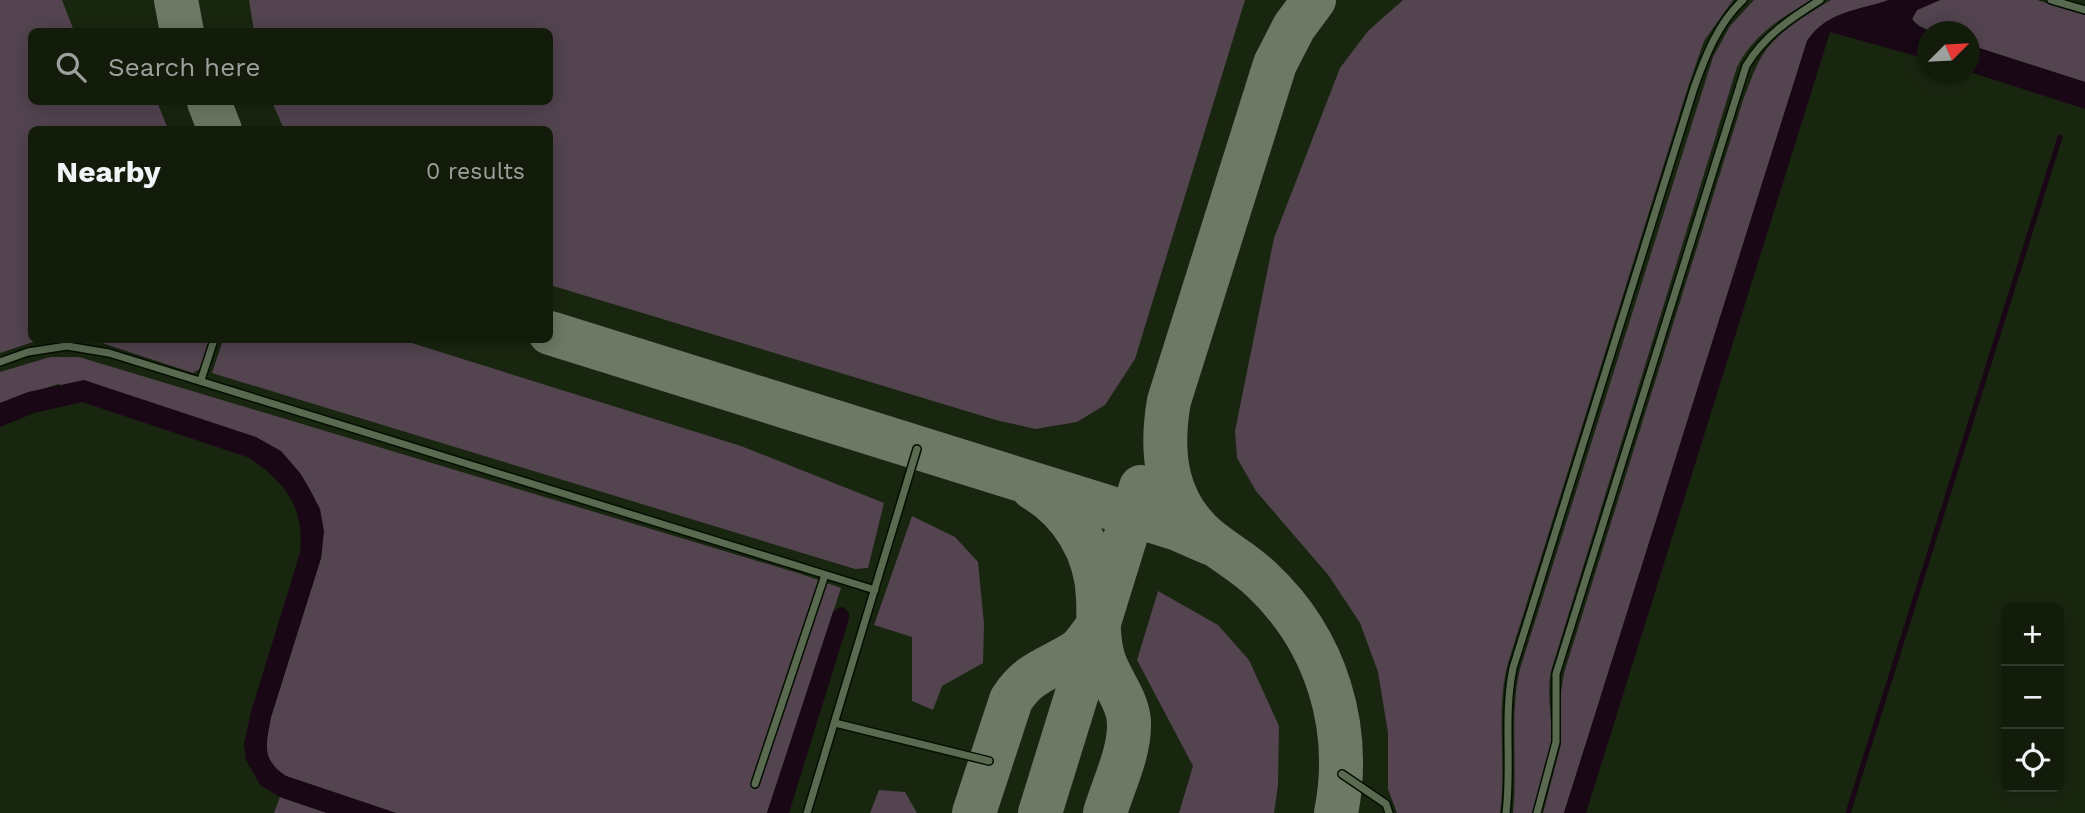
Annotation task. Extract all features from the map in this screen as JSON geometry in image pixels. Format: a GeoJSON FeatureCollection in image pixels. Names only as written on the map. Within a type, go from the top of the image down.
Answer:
{"type":"FeatureCollection","features":[{"type":"Feature","properties":{"kind":"lane"},"geometry":{"type":"LineString","coordinates":[[1506,813],[1510,784],[1508,702],[1513,668],[1693,88],[1707,52],[1723,24],[1743,0]]}},
{"type":"Feature","properties":{"kind":"lane"},"geometry":{"type":"LineString","coordinates":[[1537,813],[1556,742],[1556,674],[1746,66],[1756,49],[1771,34],[1820,0]]}},
{"type":"Feature","properties":{"kind":"lane"},"geometry":{"type":"LineString","coordinates":[[2051,0],[2085,10]]}},
{"type":"Feature","properties":{"kind":"lane"},"geometry":{"type":"LineString","coordinates":[[201,380],[213,343]]}},
{"type":"Feature","properties":{"kind":"lane"},"geometry":{"type":"LineString","coordinates":[[0,362],[28,352],[68,346],[109,353],[875,590]]}},
{"type":"Feature","properties":{"kind":"lane"},"geometry":{"type":"LineString","coordinates":[[807,813],[916,449]]}},
{"type":"Feature","properties":{"kind":"lane"},"geometry":{"type":"LineString","coordinates":[[755,784],[825,575]]}},
{"type":"Feature","properties":{"kind":"lane"},"geometry":{"type":"LineString","coordinates":[[835,723],[989,761]]}},
{"type":"Feature","properties":{"kind":"lane"},"geometry":{"type":"LineString","coordinates":[[1342,774],[1386,804],[1389,813]]}},
{"type":"Feature","properties":{"kind":"shaded area"},"geometry":{"type":"Polygon","coordinates":[[[0,0],[62,0],[73,28],[28,28],[28,105],[158,105],[167,126],[28,126],[30,343],[0,353],[0,0]]]}},
{"type":"Feature","properties":{"kind":"shaded area"},"geometry":{"type":"Polygon","coordinates":[[[249,0],[1245,0],[1135,359],[1105,405],[1077,422],[1035,429],[996,420],[553,286],[553,126],[283,126],[273,105],[553,105],[553,28],[254,28],[249,0]]]}},
{"type":"Feature","properties":{"kind":"shaded area"},"geometry":{"type":"Polygon","coordinates":[[[1403,0],[1733,0],[1704,41],[1688,87],[1508,663],[1502,700],[1500,813],[1397,813],[1388,789],[1388,733],[1378,672],[1360,623],[1329,576],[1256,491],[1237,458],[1235,431],[1274,238],[1340,68],[1368,31],[1403,0]]]}},
{"type":"Feature","properties":{"kind":"shaded area"},"geometry":{"type":"Polygon","coordinates":[[[1754,0],[1812,0],[1779,20],[1760,36],[1737,67],[1551,671],[1551,743],[1544,778],[1533,813],[1513,813],[1514,723],[1520,669],[1713,57],[1730,26],[1754,0]]]}},
{"type":"Feature","properties":{"kind":"shaded area"},"geometry":{"type":"Polygon","coordinates":[[[1831,0],[1889,0],[1833,18],[1824,23],[1807,41],[1564,813],[1543,813],[1561,744],[1561,692],[1564,673],[1743,100],[1759,62],[1772,42],[1796,22],[1831,0]]]}},
{"type":"Feature","properties":{"kind":"shaded area"},"geometry":{"type":"Polygon","coordinates":[[[1889,0],[1940,0],[1917,10],[1912,19],[1917,25],[1917,56],[1830,32],[1586,813],[1564,813],[1807,41],[1824,23],[1854,10],[1889,0]]]}},
{"type":"Feature","properties":{"kind":"shaded area"},"geometry":{"type":"Polygon","coordinates":[[[1940,0],[2037,0],[2085,15],[2085,82],[1980,48],[1980,21],[1917,21],[1917,23],[1912,19],[1917,10],[1940,0]]]}},
{"type":"Feature","properties":{"kind":"shaded area"},"geometry":{"type":"Polygon","coordinates":[[[1980,49],[2085,82],[2085,109],[1980,75],[1980,49]]]}},
{"type":"Feature","properties":{"kind":"shaded area"},"geometry":{"type":"Polygon","coordinates":[[[102,343],[209,343],[200,369],[193,373],[102,343]]]}},
{"type":"Feature","properties":{"kind":"shaded area"},"geometry":{"type":"Polygon","coordinates":[[[222,343],[412,343],[741,446],[884,503],[868,568],[855,569],[212,373],[222,343]]]}},
{"type":"Feature","properties":{"kind":"shaded area"},"geometry":{"type":"Polygon","coordinates":[[[50,357],[79,357],[841,588],[767,813],[396,813],[286,776],[275,769],[267,755],[266,744],[271,717],[321,558],[322,523],[317,504],[307,485],[300,473],[58,384],[0,403],[0,372],[50,357]]]}},
{"type":"Feature","properties":{"kind":"shaded area"},"geometry":{"type":"Polygon","coordinates":[[[84,380],[256,437],[281,451],[300,473],[320,509],[324,531],[321,558],[271,717],[267,751],[272,764],[286,776],[396,813],[327,813],[280,797],[260,785],[246,760],[244,744],[251,712],[300,553],[299,522],[290,497],[272,475],[247,457],[82,402],[34,413],[0,427],[0,403],[28,392],[84,380]]]}},
{"type":"Feature","properties":{"kind":"shaded area"},"geometry":{"type":"Polygon","coordinates":[[[912,516],[955,537],[978,562],[984,624],[983,663],[942,686],[933,710],[912,701],[912,637],[874,625],[912,516]]]}},
{"type":"Feature","properties":{"kind":"shaded area"},"geometry":{"type":"Polygon","coordinates":[[[1158,591],[1218,625],[1249,660],[1279,726],[1278,785],[1274,813],[1179,813],[1193,766],[1137,660],[1158,591]]]}},
{"type":"Feature","properties":{"kind":"shaded area"},"geometry":{"type":"Polygon","coordinates":[[[844,607],[849,613],[849,619],[789,813],[767,813],[833,612],[844,607]]]}},
{"type":"Feature","properties":{"kind":"shaded area"},"geometry":{"type":"Polygon","coordinates":[[[879,790],[905,792],[917,813],[870,813],[879,790]]]}},
{"type":"Feature","properties":{"kind":"shaded area"},"geometry":{"type":"Polygon","coordinates":[[[280,797],[327,813],[274,813],[280,797]]]}},
{"type":"Feature","properties":{"kind":"waterway"},"geometry":{"type":"LineString","coordinates":[[1848,813],[2060,137]]}},
{"type":"Feature","properties":{"kind":"taxiway"},"geometry":{"type":"LineString","coordinates":[[176,0],[181,28]]}},
{"type":"Feature","properties":{"kind":"taxiway"},"geometry":{"type":"LineString","coordinates":[[1314,0],[1294,27],[1275,64],[1169,401],[1165,439],[1169,475],[1182,509],[1207,538],[1256,574],[1284,604],[1318,657],[1337,717],[1341,749],[1336,813]]}},
{"type":"Feature","properties":{"kind":"taxiway"},"geometry":{"type":"LineString","coordinates":[[210,105],[218,126]]}},
{"type":"Feature","properties":{"kind":"taxiway"},"geometry":{"type":"LineString","coordinates":[[553,334],[1178,529],[1210,543]]}},
{"type":"Feature","properties":{"kind":"taxiway"},"geometry":{"type":"LineString","coordinates":[[1040,813],[1141,487]]}},
{"type":"Feature","properties":{"kind":"taxiway"},"geometry":{"type":"LineString","coordinates":[[1033,488],[1047,497],[1070,521],[1087,549],[1097,581],[1101,650],[1128,717],[1126,748],[1105,813]]}},
{"type":"Feature","properties":{"kind":"taxiway"},"geometry":{"type":"LineString","coordinates":[[974,813],[1011,700],[1025,683],[1079,649],[1098,626]]}}]}
